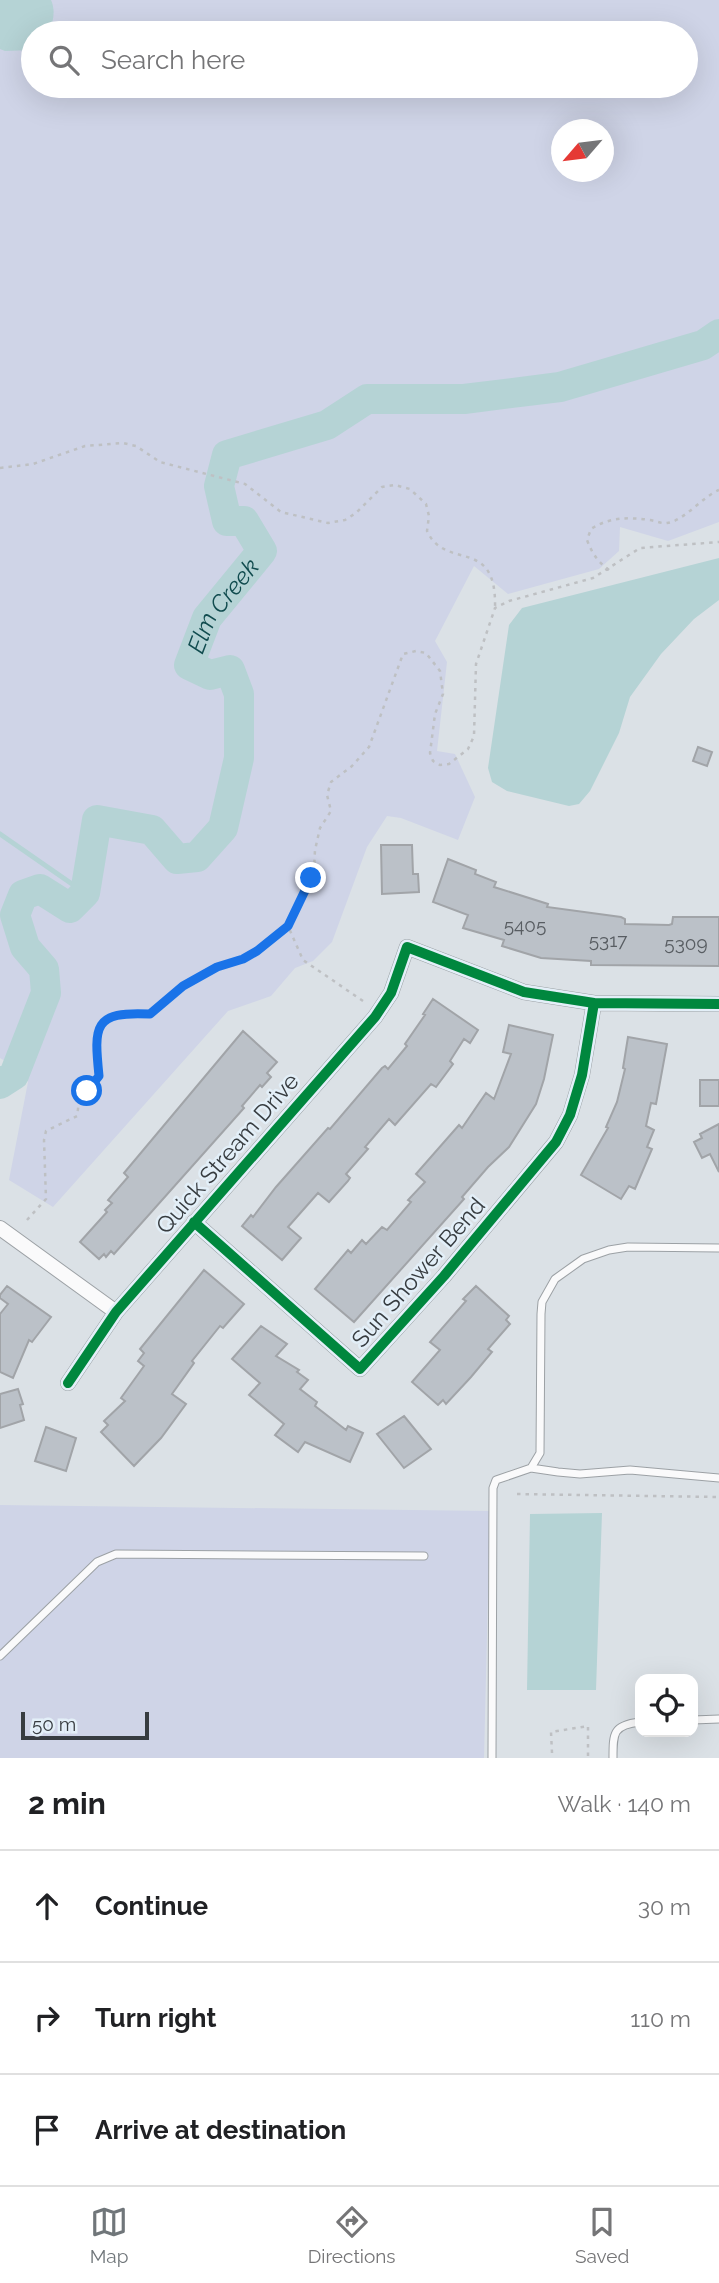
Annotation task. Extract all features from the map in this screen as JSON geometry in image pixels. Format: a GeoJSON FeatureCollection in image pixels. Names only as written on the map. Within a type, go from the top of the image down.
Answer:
{"type":"FeatureCollection","features":[{"type":"Feature","properties":{"kind":"street","name":"Quick Stream Drive"},"geometry":{"type":"LineString","coordinates":[[68,1383],[116,1312],[375,1017],[391,993],[407,947],[524,992],[594,1003]]}},
{"type":"Feature","properties":{"kind":"street"},"geometry":{"type":"LineString","coordinates":[[594,1003],[719,1004]]}},
{"type":"Feature","properties":{"kind":"street","name":"Sun Shower Bend"},"geometry":{"type":"LineString","coordinates":[[194,1222],[360,1370],[444,1276],[556,1142],[570,1115],[582,1075],[594,1003]]}},
{"type":"Feature","properties":{"kind":"street"},"geometry":{"type":"LineString","coordinates":[[0,1228],[116,1312]]}},
{"type":"Feature","properties":{"kind":"lane"},"geometry":{"type":"LineString","coordinates":[[531,1468],[540,1453],[542,1302],[555,1279],[583,1259],[609,1250],[628,1247],[719,1248]]}},
{"type":"Feature","properties":{"kind":"lane"},"geometry":{"type":"LineString","coordinates":[[492,1758],[493,1488],[496,1480],[531,1468],[580,1474],[630,1470],[719,1478]]}},
{"type":"Feature","properties":{"kind":"lane"},"geometry":{"type":"LineString","coordinates":[[0,1656],[97,1562],[116,1554],[424,1556]]}},
{"type":"Feature","properties":{"kind":"lane"},"geometry":{"type":"LineString","coordinates":[[698,1720],[719,1719]]}},
{"type":"Feature","properties":{"kind":"lane"},"geometry":{"type":"LineString","coordinates":[[613,1758],[613,1737],[617,1729],[635,1723]]}},
{"type":"Feature","properties":{"kind":"path"},"geometry":{"type":"LineString","coordinates":[[0,468],[33,464],[85,446],[124,443],[136,446],[160,462],[245,484],[281,512],[327,523],[345,520],[382,487],[396,485],[410,489],[426,504],[429,516],[427,531],[439,548],[465,555],[491,574],[496,588],[495,608],[476,664],[474,736],[468,749],[449,764],[440,765],[433,761],[430,753],[435,713],[443,694],[440,670],[426,653],[416,651],[403,654],[369,747],[352,766],[331,782],[327,795],[331,811],[320,828],[314,870],[288,926],[257,951],[243,959],[217,967],[183,986],[150,1014],[128,1013],[113,1016],[103,1022],[97,1031],[96,1044],[99,1076],[79,1102],[77,1116],[46,1131],[46,1199],[27,1220]]}},
{"type":"Feature","properties":{"kind":"path"},"geometry":{"type":"LineString","coordinates":[[609,570],[596,560],[590,549],[587,540],[591,529],[614,518],[666,524],[678,519],[719,490]]}},
{"type":"Feature","properties":{"kind":"path"},"geometry":{"type":"LineString","coordinates":[[495,608],[509,601],[593,578],[640,548],[719,541]]}},
{"type":"Feature","properties":{"kind":"path"},"geometry":{"type":"LineString","coordinates":[[288,926],[303,960],[363,1002]]}},
{"type":"Feature","properties":{"kind":"path"},"geometry":{"type":"LineString","coordinates":[[517,1494],[719,1497]]}},
{"type":"Feature","properties":{"kind":"path"},"geometry":{"type":"LineString","coordinates":[[552,1754],[551,1732],[588,1726],[588,1758]]}},
{"type":"Feature","properties":{"kind":"shaded area"},"geometry":{"type":"Polygon","coordinates":[[[0,0],[719,0],[719,522],[668,541],[620,527],[619,551],[599,569],[508,594],[474,566],[435,641],[447,662],[437,751],[455,754],[475,797],[458,840],[401,818],[387,816],[367,847],[332,942],[313,961],[295,968],[271,996],[228,1011],[53,1207],[9,1180],[28,1082],[24,1072],[0,1058],[0,0]]]}},
{"type":"Feature","properties":{"kind":"shaded area"},"geometry":{"type":"Polygon","coordinates":[[[0,0],[51,0],[52,21],[21,21],[21,50],[0,49],[0,0]]]}},
{"type":"Feature","properties":{"kind":"shaded area"},"geometry":{"type":"Polygon","coordinates":[[[719,558],[719,600],[694,619],[661,654],[630,697],[619,733],[590,791],[579,804],[569,806],[507,791],[492,782],[488,768],[509,625],[522,608],[719,558]]]}},
{"type":"Feature","properties":{"kind":"shaded area"},"geometry":{"type":"Polygon","coordinates":[[[0,1505],[490,1511],[484,1758],[0,1758],[0,1505]]]}},
{"type":"Feature","properties":{"kind":"shaded area"},"geometry":{"type":"Polygon","coordinates":[[[602,1513],[596,1690],[527,1690],[530,1514],[602,1513]]]}},
{"type":"Feature","properties":{"kind":"building"},"geometry":{"type":"Polygon","coordinates":[[[698,747],[712,752],[707,766],[693,761],[698,747]]]}},
{"type":"Feature","properties":{"kind":"building"},"geometry":{"type":"Polygon","coordinates":[[[381,845],[412,845],[413,874],[418,874],[419,892],[382,894],[381,845]]]}},
{"type":"Feature","properties":{"kind":"building"},"geometry":{"type":"Polygon","coordinates":[[[448,859],[476,870],[475,874],[496,882],[494,887],[548,904],[547,907],[621,917],[625,919],[625,924],[669,925],[672,924],[673,917],[719,917],[719,966],[591,965],[591,961],[541,958],[502,946],[504,940],[463,928],[468,915],[433,902],[448,859]]]}},
{"type":"Feature","properties":{"kind":"building"},"geometry":{"type":"Polygon","coordinates":[[[433,999],[478,1030],[470,1043],[464,1039],[450,1061],[453,1064],[436,1087],[431,1084],[395,1125],[389,1119],[346,1174],[350,1178],[348,1181],[329,1202],[318,1193],[288,1227],[301,1238],[282,1260],[242,1226],[251,1215],[253,1217],[276,1187],[382,1068],[385,1066],[388,1069],[407,1046],[405,1044],[433,999]]]}},
{"type":"Feature","properties":{"kind":"building"},"geometry":{"type":"Polygon","coordinates":[[[509,1025],[553,1035],[536,1104],[509,1147],[488,1167],[462,1197],[464,1199],[354,1322],[315,1289],[348,1250],[351,1253],[362,1240],[366,1244],[382,1227],[387,1230],[411,1202],[408,1200],[425,1182],[416,1174],[459,1125],[462,1128],[486,1093],[494,1099],[511,1054],[503,1052],[509,1025]]]}},
{"type":"Feature","properties":{"kind":"building"},"geometry":{"type":"Polygon","coordinates":[[[243,1031],[277,1062],[267,1073],[271,1077],[262,1087],[260,1085],[242,1106],[244,1108],[114,1254],[111,1251],[106,1257],[104,1254],[99,1259],[80,1242],[107,1212],[105,1210],[112,1203],[108,1200],[128,1177],[124,1173],[243,1031]]]}},
{"type":"Feature","properties":{"kind":"building"},"geometry":{"type":"Polygon","coordinates":[[[628,1037],[667,1044],[656,1104],[651,1103],[646,1126],[654,1130],[647,1147],[652,1149],[635,1189],[629,1186],[621,1199],[581,1175],[608,1128],[606,1127],[617,1102],[625,1069],[628,1037]]]}},
{"type":"Feature","properties":{"kind":"building"},"geometry":{"type":"Polygon","coordinates":[[[700,1080],[719,1080],[719,1106],[700,1106],[700,1080]]]}},
{"type":"Feature","properties":{"kind":"building"},"geometry":{"type":"Polygon","coordinates":[[[719,1124],[719,1172],[710,1154],[702,1158],[694,1142],[702,1138],[700,1134],[719,1124]]]}},
{"type":"Feature","properties":{"kind":"building"},"geometry":{"type":"Polygon","coordinates":[[[204,1270],[244,1304],[223,1328],[220,1326],[192,1361],[194,1363],[172,1394],[186,1404],[161,1438],[134,1466],[101,1432],[108,1425],[104,1421],[125,1401],[121,1398],[144,1366],[138,1361],[144,1353],[140,1349],[204,1270]]]}},
{"type":"Feature","properties":{"kind":"building"},"geometry":{"type":"Polygon","coordinates":[[[7,1286],[51,1317],[32,1342],[29,1340],[13,1378],[0,1372],[0,1314],[8,1304],[0,1295],[7,1286]]]}},
{"type":"Feature","properties":{"kind":"building"},"geometry":{"type":"Polygon","coordinates":[[[476,1286],[509,1316],[506,1320],[510,1324],[488,1349],[492,1352],[471,1377],[446,1404],[443,1400],[438,1405],[412,1382],[440,1350],[430,1342],[476,1286]]]}},
{"type":"Feature","properties":{"kind":"building"},"geometry":{"type":"Polygon","coordinates":[[[261,1326],[287,1344],[276,1356],[299,1370],[297,1372],[308,1380],[300,1389],[317,1402],[315,1406],[346,1430],[348,1426],[363,1433],[350,1462],[305,1442],[298,1452],[275,1435],[284,1424],[249,1395],[260,1383],[232,1359],[261,1326]]]}},
{"type":"Feature","properties":{"kind":"building"},"geometry":{"type":"Polygon","coordinates":[[[18,1389],[24,1420],[0,1428],[0,1394],[18,1389]]]}},
{"type":"Feature","properties":{"kind":"building"},"geometry":{"type":"Polygon","coordinates":[[[404,1416],[431,1449],[404,1468],[377,1434],[404,1416]]]}},
{"type":"Feature","properties":{"kind":"building"},"geometry":{"type":"Polygon","coordinates":[[[46,1427],[76,1438],[66,1471],[35,1461],[46,1427]]]}},
{"type":"Feature","properties":{"kind":"waterway","name":"Elm Creek"},"geometry":{"type":"LineString","coordinates":[[0,1084],[14,1075],[46,993],[44,969],[25,947],[15,915],[23,895],[40,889],[70,908],[85,893],[97,820],[152,830],[177,859],[197,857],[223,828],[239,758],[239,694],[230,670],[210,675],[189,665],[207,618],[262,551],[244,521],[227,521],[219,486],[227,455],[327,425],[367,399],[464,399],[560,387],[703,345],[719,334]]}},
{"type":"Feature","properties":{"kind":"waterway"},"geometry":{"type":"LineString","coordinates":[[0,834],[85,893]]}},
{"type":"Feature","properties":{"kind":"cycle path"},"geometry":{"type":"LineString","coordinates":[[68,1383],[116,1312],[375,1017],[391,993],[407,947],[524,992],[594,1003],[719,1004]]}},
{"type":"Feature","properties":{"kind":"cycle path"},"geometry":{"type":"LineString","coordinates":[[194,1222],[360,1369],[444,1276],[556,1142],[570,1115],[582,1075],[594,1003]]}},
{"type":"Feature","properties":{"kind":"route"},"geometry":{"type":"LineString","coordinates":[[87,1091],[99,1076],[96,1044],[97,1031],[103,1022],[113,1016],[128,1013],[150,1014],[158,1010],[183,986],[217,967],[243,959],[257,951],[271,937],[288,926],[311,878]]}}]}
